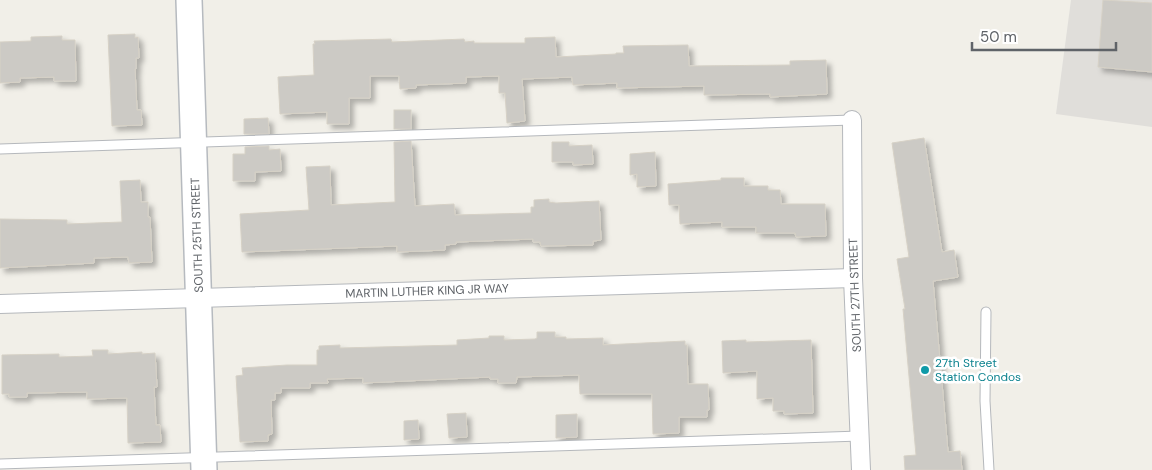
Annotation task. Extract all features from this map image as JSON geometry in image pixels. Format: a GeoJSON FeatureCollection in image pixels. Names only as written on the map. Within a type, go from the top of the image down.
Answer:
{"type":"FeatureCollection","features":[{"type":"Feature","properties":{"kind":"street","name":"SOUTH 25TH STREET"},"geometry":{"type":"LineString","coordinates":[[190,0],[204,464]]}},
{"type":"Feature","properties":{"kind":"street","name":"SOUTH 27TH STREET"},"geometry":{"type":"LineString","coordinates":[[852,120],[853,278],[861,470]]}},
{"type":"Feature","properties":{"kind":"street","name":"MARTIN LUTHER KING JR WAY"},"geometry":{"type":"LineString","coordinates":[[0,304],[853,278]]}},
{"type":"Feature","properties":{"kind":"lane"},"geometry":{"type":"LineString","coordinates":[[0,149],[852,120]]}},
{"type":"Feature","properties":{"kind":"lane"},"geometry":{"type":"LineString","coordinates":[[986,312],[985,401],[989,470]]}},
{"type":"Feature","properties":{"kind":"lane"},"geometry":{"type":"LineString","coordinates":[[0,464],[204,464],[860,436]]}},
{"type":"Feature","properties":{"kind":"shaded area"},"geometry":{"type":"Polygon","coordinates":[[[1071,0],[1152,0],[1152,127],[1056,114],[1071,0]]]}},
{"type":"Feature","properties":{"kind":"building"},"geometry":{"type":"Polygon","coordinates":[[[1103,0],[1152,3],[1152,72],[1098,67],[1103,0]]]}},
{"type":"Feature","properties":{"kind":"building"},"geometry":{"type":"Polygon","coordinates":[[[135,34],[135,38],[138,37],[139,58],[136,58],[135,69],[137,110],[141,110],[142,125],[112,126],[108,35],[135,34]]]}},
{"type":"Feature","properties":{"kind":"building"},"geometry":{"type":"Polygon","coordinates":[[[62,36],[62,40],[75,40],[76,81],[54,81],[54,77],[20,78],[20,82],[0,83],[0,42],[31,41],[31,37],[62,36]]]}},
{"type":"Feature","properties":{"kind":"building"},"geometry":{"type":"Polygon","coordinates":[[[555,37],[556,57],[624,53],[623,46],[688,45],[689,66],[790,65],[790,61],[826,60],[827,94],[770,97],[770,94],[704,95],[704,86],[617,88],[617,83],[573,85],[572,77],[522,79],[525,121],[507,123],[505,93],[499,93],[499,76],[466,77],[466,83],[416,85],[416,88],[400,89],[399,76],[370,76],[370,98],[349,98],[349,124],[327,124],[327,112],[280,114],[278,77],[314,75],[314,41],[391,39],[392,42],[464,39],[465,42],[474,41],[474,43],[525,43],[525,38],[555,37]]]}},
{"type":"Feature","properties":{"kind":"building"},"geometry":{"type":"Polygon","coordinates":[[[394,110],[411,110],[411,129],[394,129],[394,110]]]}},
{"type":"Feature","properties":{"kind":"building"},"geometry":{"type":"Polygon","coordinates":[[[268,118],[269,134],[244,134],[244,119],[268,118]]]}},
{"type":"Feature","properties":{"kind":"building"},"geometry":{"type":"Polygon","coordinates":[[[924,138],[942,252],[954,250],[958,277],[933,281],[948,452],[960,451],[962,470],[905,470],[904,456],[916,455],[903,309],[905,309],[897,259],[909,257],[892,143],[924,138]]]}},
{"type":"Feature","properties":{"kind":"building"},"geometry":{"type":"Polygon","coordinates":[[[411,141],[415,206],[454,204],[455,215],[531,213],[531,207],[534,207],[534,200],[549,199],[549,202],[556,203],[599,201],[601,240],[593,241],[593,245],[541,246],[540,242],[533,242],[533,239],[456,242],[456,244],[445,245],[445,250],[397,252],[397,246],[242,252],[240,214],[309,210],[306,167],[330,166],[331,205],[395,202],[394,142],[411,141]]]}},
{"type":"Feature","properties":{"kind":"building"},"geometry":{"type":"Polygon","coordinates":[[[552,142],[569,142],[569,146],[592,145],[593,164],[573,165],[573,162],[552,162],[552,142]]]}},
{"type":"Feature","properties":{"kind":"building"},"geometry":{"type":"Polygon","coordinates":[[[269,146],[269,150],[280,149],[281,171],[255,172],[255,181],[233,181],[233,154],[245,154],[245,147],[269,146]]]}},
{"type":"Feature","properties":{"kind":"building"},"geometry":{"type":"Polygon","coordinates":[[[655,152],[656,186],[637,187],[637,174],[630,175],[630,154],[655,152]]]}},
{"type":"Feature","properties":{"kind":"building"},"geometry":{"type":"Polygon","coordinates":[[[721,178],[744,178],[744,186],[768,186],[768,190],[780,190],[781,204],[825,204],[826,236],[796,237],[795,233],[756,233],[756,227],[722,227],[722,222],[680,224],[679,205],[669,205],[668,184],[721,180],[721,178]]]}},
{"type":"Feature","properties":{"kind":"building"},"geometry":{"type":"Polygon","coordinates":[[[140,180],[141,202],[148,202],[152,262],[129,263],[128,257],[94,258],[94,263],[0,268],[0,219],[67,220],[67,224],[122,222],[120,181],[140,180]]]}},
{"type":"Feature","properties":{"kind":"building"},"geometry":{"type":"Polygon","coordinates":[[[537,332],[555,332],[555,337],[566,337],[566,339],[603,338],[603,345],[685,341],[685,345],[687,345],[688,384],[708,384],[709,410],[707,410],[707,417],[679,417],[679,433],[653,434],[652,394],[580,394],[579,375],[517,377],[516,383],[498,383],[498,379],[490,379],[490,377],[363,383],[363,378],[327,379],[328,383],[310,383],[310,388],[281,388],[281,393],[275,393],[275,400],[271,400],[272,434],[268,435],[268,441],[240,442],[236,376],[243,375],[242,368],[317,365],[317,350],[319,350],[319,346],[340,345],[340,348],[457,345],[457,340],[489,338],[489,336],[504,336],[504,340],[535,339],[537,338],[537,332]]]}},
{"type":"Feature","properties":{"kind":"building"},"geometry":{"type":"Polygon","coordinates":[[[746,340],[746,342],[811,340],[813,413],[784,414],[784,411],[773,411],[773,398],[757,399],[757,371],[723,373],[722,341],[746,340]]]}},
{"type":"Feature","properties":{"kind":"building"},"geometry":{"type":"Polygon","coordinates":[[[92,350],[108,350],[108,354],[155,353],[157,387],[154,387],[156,425],[160,425],[161,442],[128,443],[127,398],[87,399],[87,392],[27,393],[27,397],[9,397],[9,394],[2,394],[2,355],[59,354],[59,357],[93,356],[92,350]]]}},
{"type":"Feature","properties":{"kind":"building"},"geometry":{"type":"Polygon","coordinates":[[[466,413],[467,437],[449,438],[447,414],[466,413]]]}},
{"type":"Feature","properties":{"kind":"building"},"geometry":{"type":"Polygon","coordinates":[[[577,414],[577,437],[556,438],[556,415],[577,414]]]}},
{"type":"Feature","properties":{"kind":"building"},"geometry":{"type":"Polygon","coordinates":[[[418,420],[419,439],[404,440],[404,421],[418,420]]]}},
{"type":"Feature","properties":{"kind":"place","name":"27th Street Station Condos"},"geometry":{"type":"Point","coordinates":[925,370]}}]}
